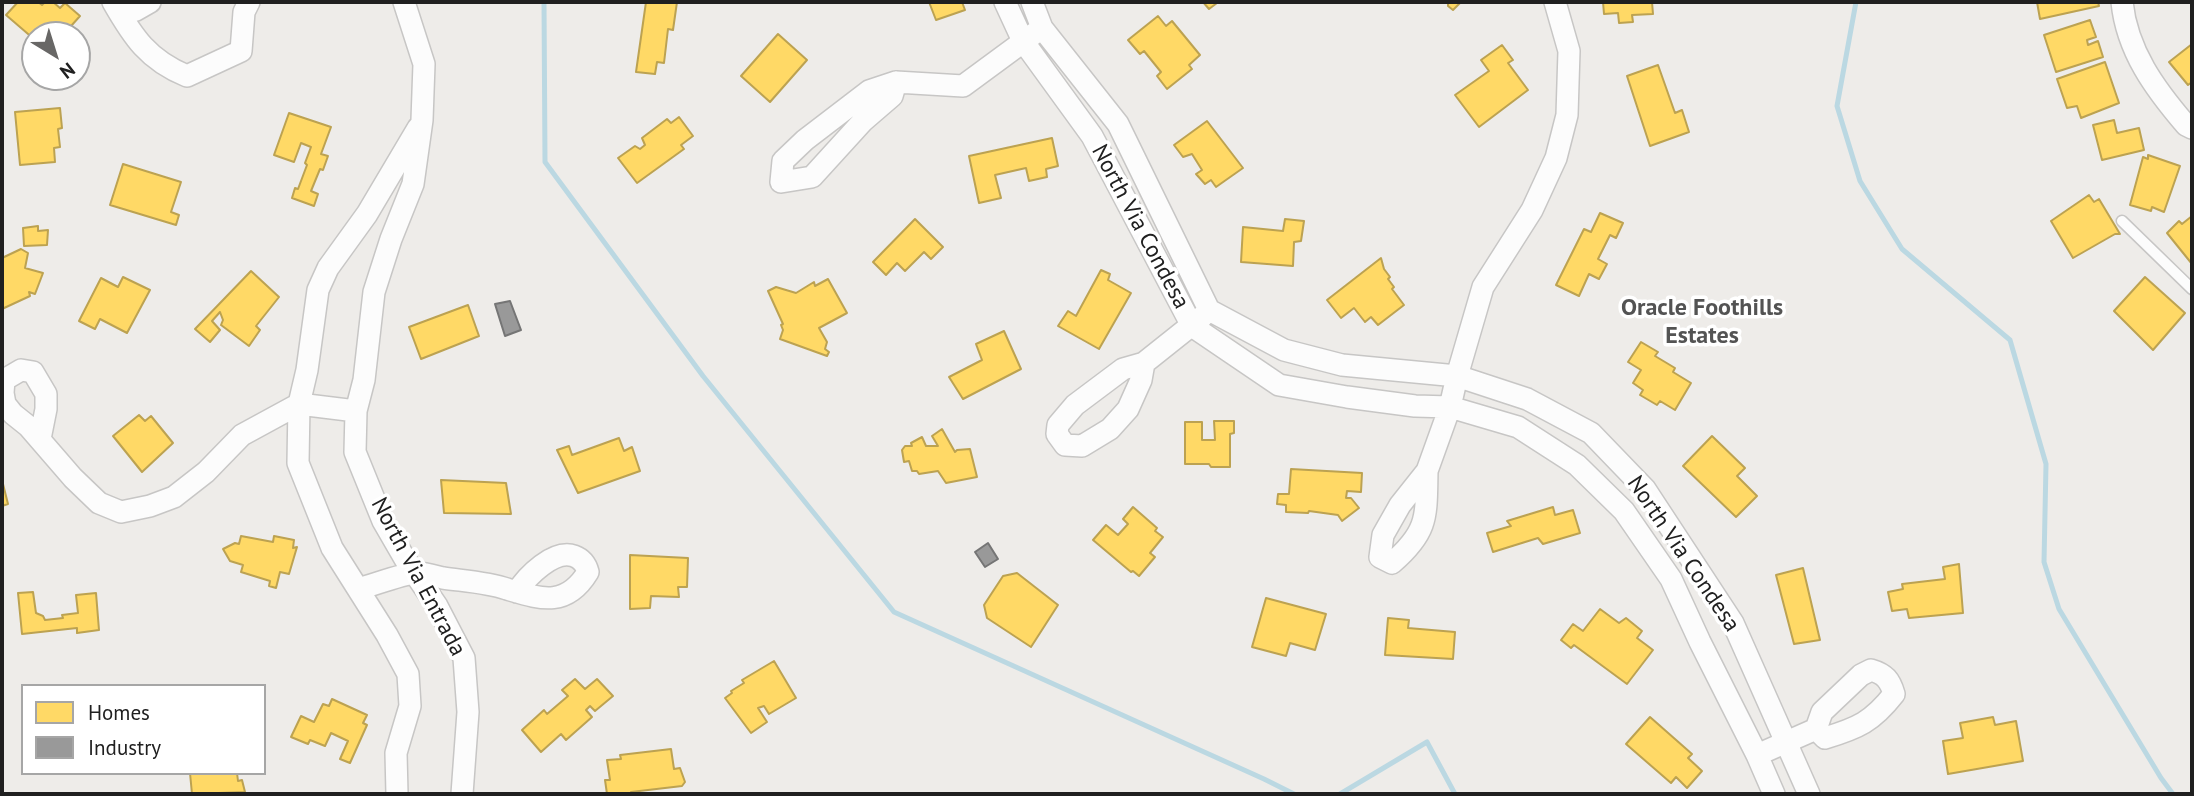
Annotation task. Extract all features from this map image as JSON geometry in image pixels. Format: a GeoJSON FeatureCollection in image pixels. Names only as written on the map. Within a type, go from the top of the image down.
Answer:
{"type":"FeatureCollection","features":[{"type":"Feature","properties":{"kind":"street"},"geometry":{"type":"LineString","coordinates":[[116,8],[136,10],[150,2]]}},
{"type":"Feature","properties":{"kind":"street"},"geometry":{"type":"LineString","coordinates":[[116,8],[148,53],[168,68],[187,76],[241,51],[244,12],[249,2]]}},
{"type":"Feature","properties":{"kind":"street","name":"North Via Entrada"},"geometry":{"type":"LineString","coordinates":[[404,2],[425,64],[422,120],[414,184],[391,239],[374,292],[364,380],[356,411],[355,452],[383,521],[437,606],[464,658],[467,712],[462,794]]}},
{"type":"Feature","properties":{"kind":"street","name":"North Via Condesa"},"geometry":{"type":"LineString","coordinates":[[1005,2],[1023,41],[1092,136],[1192,326],[1279,385],[1415,406],[1450,407],[1518,427],[1577,464],[1624,511],[1671,579],[1774,794]]}},
{"type":"Feature","properties":{"kind":"street","name":"North Via Condesa"},"geometry":{"type":"LineString","coordinates":[[1032,2],[1042,28],[1118,124],[1209,310],[1284,350],[1342,365],[1457,376],[1527,399],[1591,433],[1645,489],[1733,622],[1809,794]]}},
{"type":"Feature","properties":{"kind":"street"},"geometry":{"type":"LineString","coordinates":[[1427,471],[1450,407],[1483,287],[1532,210],[1556,158],[1567,115],[1569,51],[1555,2]]}},
{"type":"Feature","properties":{"kind":"street"},"geometry":{"type":"LineString","coordinates":[[2122,2],[2133,49],[2161,94],[2186,125],[2192,128]]}},
{"type":"Feature","properties":{"kind":"street"},"geometry":{"type":"LineString","coordinates":[[896,82],[892,96],[863,121],[812,177],[781,182],[783,161],[804,140],[869,91],[896,82],[963,86],[1042,28]]}},
{"type":"Feature","properties":{"kind":"street","name":"North Via Entrada"},"geometry":{"type":"LineString","coordinates":[[397,794],[396,753],[410,706],[408,674],[387,635],[332,548],[298,463],[299,404],[307,370],[318,290],[328,268],[368,214],[422,120]]}},
{"type":"Feature","properties":{"kind":"street"},"geometry":{"type":"LineString","coordinates":[[1144,363],[1209,310]]}},
{"type":"Feature","properties":{"kind":"street"},"geometry":{"type":"LineString","coordinates":[[40,439],[72,478],[99,503],[121,512],[150,506],[174,497],[206,472],[242,435],[299,404],[356,411]]}},
{"type":"Feature","properties":{"kind":"street"},"geometry":{"type":"LineString","coordinates":[[359,589],[416,573],[517,592]]}},
{"type":"Feature","properties":{"kind":"street"},"geometry":{"type":"LineString","coordinates":[[1757,755],[1816,729]]}},
{"type":"Feature","properties":{"kind":"lane"},"geometry":{"type":"LineString","coordinates":[[834,117],[849,137]]}},
{"type":"Feature","properties":{"kind":"lane"},"geometry":{"type":"LineString","coordinates":[[2122,221],[2192,289]]}},
{"type":"Feature","properties":{"kind":"building: Homes"},"geometry":{"type":"Polygon","coordinates":[[[18,2],[38,2],[42,5],[45,2],[53,2],[60,8],[65,3],[80,16],[76,21],[21,21],[21,28],[6,15],[18,2]]]}},
{"type":"Feature","properties":{"kind":"building: Homes"},"geometry":{"type":"Polygon","coordinates":[[[646,2],[677,2],[673,30],[668,29],[664,63],[657,62],[655,74],[636,72],[646,2]]]}},
{"type":"Feature","properties":{"kind":"building: Homes"},"geometry":{"type":"Polygon","coordinates":[[[929,2],[962,2],[965,10],[936,20],[929,2]]]}},
{"type":"Feature","properties":{"kind":"building: Homes"},"geometry":{"type":"Polygon","coordinates":[[[1203,2],[1216,2],[1217,3],[1209,9],[1203,2]]]}},
{"type":"Feature","properties":{"kind":"building: Homes"},"geometry":{"type":"Polygon","coordinates":[[[1448,2],[1461,2],[1453,10],[1448,6],[1448,2]]]}},
{"type":"Feature","properties":{"kind":"building: Homes"},"geometry":{"type":"Polygon","coordinates":[[[1603,2],[1652,2],[1653,14],[1632,15],[1633,22],[1619,23],[1618,13],[1604,14],[1603,2]]]}},
{"type":"Feature","properties":{"kind":"building: Homes"},"geometry":{"type":"Polygon","coordinates":[[[2037,2],[2098,2],[2099,6],[2040,19],[2037,2]]]}},
{"type":"Feature","properties":{"kind":"building: Homes"},"geometry":{"type":"Polygon","coordinates":[[[1158,16],[1166,26],[1172,21],[1200,55],[1189,65],[1192,69],[1167,89],[1157,76],[1161,72],[1144,51],[1140,54],[1128,40],[1158,16]]]}},
{"type":"Feature","properties":{"kind":"building: Homes"},"geometry":{"type":"Polygon","coordinates":[[[2090,20],[2096,37],[2087,40],[2088,45],[2098,41],[2103,57],[2056,72],[2044,35],[2090,20]]]}},
{"type":"Feature","properties":{"kind":"building: Homes"},"geometry":{"type":"Polygon","coordinates":[[[778,34],[807,60],[770,102],[741,76],[778,34]]]}},
{"type":"Feature","properties":{"kind":"building: Homes"},"geometry":{"type":"Polygon","coordinates":[[[2192,44],[2192,82],[2188,85],[2169,62],[2192,44]]]}},
{"type":"Feature","properties":{"kind":"building: Homes"},"geometry":{"type":"Polygon","coordinates":[[[1502,45],[1513,60],[1508,63],[1528,90],[1479,127],[1455,95],[1489,71],[1481,60],[1502,45]]]}},
{"type":"Feature","properties":{"kind":"building: Homes"},"geometry":{"type":"Polygon","coordinates":[[[2105,62],[2119,103],[2081,118],[2077,106],[2067,108],[2057,79],[2105,62]]]}},
{"type":"Feature","properties":{"kind":"building: Homes"},"geometry":{"type":"Polygon","coordinates":[[[1658,65],[1675,113],[1682,110],[1689,132],[1650,146],[1627,76],[1658,65]]]}},
{"type":"Feature","properties":{"kind":"building: Homes"},"geometry":{"type":"Polygon","coordinates":[[[60,108],[62,128],[58,129],[60,147],[54,148],[55,162],[20,165],[15,112],[60,108]]]}},
{"type":"Feature","properties":{"kind":"building: Homes"},"geometry":{"type":"Polygon","coordinates":[[[289,113],[331,127],[321,154],[328,156],[311,191],[318,194],[314,206],[292,198],[307,165],[305,163],[311,147],[301,143],[294,162],[274,155],[289,113]]]}},
{"type":"Feature","properties":{"kind":"building: Homes"},"geometry":{"type":"Polygon","coordinates":[[[679,117],[693,136],[681,145],[684,149],[637,183],[618,158],[635,146],[640,149],[645,145],[642,138],[667,119],[671,123],[679,117]]]}},
{"type":"Feature","properties":{"kind":"building: Homes"},"geometry":{"type":"Polygon","coordinates":[[[2114,120],[2117,133],[2139,128],[2144,150],[2102,160],[2093,125],[2114,120]]]}},
{"type":"Feature","properties":{"kind":"building: Homes"},"geometry":{"type":"Polygon","coordinates":[[[1207,121],[1243,168],[1216,187],[1211,180],[1205,184],[1196,174],[1202,170],[1192,154],[1183,157],[1174,145],[1207,121]]]}},
{"type":"Feature","properties":{"kind":"building: Homes"},"geometry":{"type":"Polygon","coordinates":[[[1052,138],[1058,166],[1046,169],[1047,177],[1029,181],[1026,168],[995,175],[1001,198],[979,203],[969,156],[1052,138]]]}},
{"type":"Feature","properties":{"kind":"building: Homes"},"geometry":{"type":"Polygon","coordinates":[[[2148,155],[2180,166],[2164,212],[2152,207],[2151,211],[2130,205],[2143,157],[2148,159],[2148,155]]]}},
{"type":"Feature","properties":{"kind":"building: Homes"},"geometry":{"type":"Polygon","coordinates":[[[123,164],[181,182],[171,212],[179,215],[176,225],[110,205],[123,164]]]}},
{"type":"Feature","properties":{"kind":"building: Homes"},"geometry":{"type":"Polygon","coordinates":[[[2089,195],[2094,202],[2099,199],[2120,234],[2115,234],[2073,258],[2051,221],[2089,195]]]}},
{"type":"Feature","properties":{"kind":"building: Homes"},"geometry":{"type":"Polygon","coordinates":[[[1600,213],[1623,223],[1616,238],[1610,235],[1598,259],[1607,264],[1599,279],[1589,274],[1579,296],[1556,285],[1584,229],[1591,232],[1600,213]]]}},
{"type":"Feature","properties":{"kind":"building: Homes"},"geometry":{"type":"Polygon","coordinates":[[[2192,216],[2192,264],[2167,233],[2179,221],[2182,224],[2192,216]]]}},
{"type":"Feature","properties":{"kind":"building: Homes"},"geometry":{"type":"Polygon","coordinates":[[[915,219],[943,247],[931,259],[924,252],[905,271],[897,263],[886,275],[873,262],[915,219]]]}},
{"type":"Feature","properties":{"kind":"building: Homes"},"geometry":{"type":"Polygon","coordinates":[[[1285,219],[1304,221],[1301,241],[1294,242],[1293,266],[1241,262],[1243,227],[1283,231],[1285,219]]]}},
{"type":"Feature","properties":{"kind":"building: Homes"},"geometry":{"type":"Polygon","coordinates":[[[38,226],[38,231],[48,230],[47,245],[24,246],[23,228],[38,226]]]}},
{"type":"Feature","properties":{"kind":"building: Homes"},"geometry":{"type":"Polygon","coordinates":[[[21,249],[28,253],[25,268],[43,273],[35,294],[29,292],[30,296],[2,309],[2,258],[21,249]]]}},
{"type":"Feature","properties":{"kind":"building: Homes"},"geometry":{"type":"Polygon","coordinates":[[[1381,258],[1390,277],[1388,279],[1394,287],[1392,289],[1404,305],[1378,325],[1371,317],[1365,322],[1354,308],[1341,318],[1327,300],[1381,258]]]}},
{"type":"Feature","properties":{"kind":"building: Homes"},"geometry":{"type":"Polygon","coordinates":[[[1101,270],[1110,274],[1108,280],[1131,293],[1099,349],[1058,326],[1068,311],[1076,316],[1101,270]]]}},
{"type":"Feature","properties":{"kind":"building: Homes"},"geometry":{"type":"Polygon","coordinates":[[[251,271],[279,297],[256,326],[260,330],[249,346],[221,325],[223,320],[220,312],[212,321],[220,330],[210,342],[195,329],[251,271]]]}},
{"type":"Feature","properties":{"kind":"building: Homes"},"geometry":{"type":"Polygon","coordinates":[[[123,277],[150,290],[127,333],[100,319],[95,329],[79,321],[101,278],[118,287],[123,277]]]}},
{"type":"Feature","properties":{"kind":"building: Homes"},"geometry":{"type":"Polygon","coordinates":[[[2145,277],[2185,313],[2153,350],[2114,311],[2145,277]]]}},
{"type":"Feature","properties":{"kind":"building: Homes"},"geometry":{"type":"Polygon","coordinates":[[[828,279],[847,313],[819,328],[827,342],[827,356],[780,339],[783,324],[768,291],[776,287],[796,293],[814,282],[815,286],[828,279]]]}},
{"type":"Feature","properties":{"kind":"building: Homes"},"geometry":{"type":"Polygon","coordinates":[[[468,305],[479,336],[421,359],[409,327],[468,305]]]}},
{"type":"Feature","properties":{"kind":"building: Homes"},"geometry":{"type":"Polygon","coordinates":[[[1004,331],[1021,369],[963,399],[949,377],[982,360],[976,344],[1004,331]]]}},
{"type":"Feature","properties":{"kind":"building: Homes"},"geometry":{"type":"Polygon","coordinates":[[[1641,342],[1658,352],[1655,356],[1675,368],[1673,372],[1691,383],[1675,410],[1660,401],[1657,405],[1640,395],[1643,390],[1633,383],[1641,370],[1628,362],[1641,342]]]}},
{"type":"Feature","properties":{"kind":"building: Homes"},"geometry":{"type":"Polygon","coordinates":[[[139,415],[145,421],[151,416],[173,443],[142,472],[113,436],[139,415]]]}},
{"type":"Feature","properties":{"kind":"building: Homes"},"geometry":{"type":"Polygon","coordinates":[[[1214,421],[1234,421],[1234,433],[1230,434],[1230,467],[1185,464],[1185,422],[1202,422],[1202,440],[1215,440],[1214,421]]]}},
{"type":"Feature","properties":{"kind":"building: Homes"},"geometry":{"type":"Polygon","coordinates":[[[942,429],[955,452],[970,449],[977,477],[946,483],[938,471],[919,474],[912,471],[909,461],[904,462],[902,450],[905,446],[912,446],[911,443],[922,437],[926,446],[938,446],[932,436],[942,429]]]}},
{"type":"Feature","properties":{"kind":"building: Homes"},"geometry":{"type":"Polygon","coordinates":[[[1712,436],[1745,468],[1737,476],[1757,496],[1736,517],[1683,466],[1712,436]]]}},
{"type":"Feature","properties":{"kind":"building: Homes"},"geometry":{"type":"Polygon","coordinates":[[[619,438],[624,451],[632,447],[640,471],[578,493],[557,450],[569,446],[572,455],[619,438]]]}},
{"type":"Feature","properties":{"kind":"building: Homes"},"geometry":{"type":"Polygon","coordinates":[[[1291,469],[1362,473],[1361,492],[1347,491],[1346,498],[1351,498],[1359,508],[1342,521],[1338,515],[1309,511],[1286,512],[1286,505],[1277,504],[1278,494],[1289,494],[1291,469]]]}},
{"type":"Feature","properties":{"kind":"building: Homes"},"geometry":{"type":"Polygon","coordinates":[[[2,480],[8,504],[2,506],[2,480]]]}},
{"type":"Feature","properties":{"kind":"building: Homes"},"geometry":{"type":"Polygon","coordinates":[[[441,480],[506,483],[511,514],[444,513],[441,480]]]}},
{"type":"Feature","properties":{"kind":"building: Homes"},"geometry":{"type":"Polygon","coordinates":[[[1133,507],[1157,528],[1155,531],[1163,537],[1150,553],[1155,557],[1139,576],[1093,540],[1106,525],[1118,535],[1128,524],[1123,519],[1133,507]]]}},
{"type":"Feature","properties":{"kind":"building: Homes"},"geometry":{"type":"Polygon","coordinates":[[[1553,507],[1555,515],[1573,510],[1580,533],[1543,544],[1538,538],[1493,552],[1487,533],[1511,526],[1507,521],[1553,507]]]}},
{"type":"Feature","properties":{"kind":"building: Homes"},"geometry":{"type":"Polygon","coordinates":[[[241,536],[273,542],[274,536],[294,540],[293,548],[297,547],[289,574],[280,572],[276,588],[269,586],[270,581],[241,572],[243,565],[230,561],[223,549],[235,543],[239,544],[241,536]]]}},
{"type":"Feature","properties":{"kind":"building: Homes"},"geometry":{"type":"Polygon","coordinates":[[[630,555],[688,558],[687,587],[678,587],[679,597],[651,596],[650,608],[630,609],[630,555]]]}},
{"type":"Feature","properties":{"kind":"building: Homes"},"geometry":{"type":"Polygon","coordinates":[[[1959,564],[1963,613],[1909,618],[1907,609],[1892,611],[1888,592],[1903,589],[1902,584],[1945,579],[1943,567],[1959,564]]]}},
{"type":"Feature","properties":{"kind":"building: Homes"},"geometry":{"type":"Polygon","coordinates":[[[1803,568],[1820,640],[1794,644],[1776,575],[1803,568]]]}},
{"type":"Feature","properties":{"kind":"building: Homes"},"geometry":{"type":"Polygon","coordinates":[[[1017,573],[1058,605],[1031,647],[987,618],[984,605],[1003,576],[1017,573]]]}},
{"type":"Feature","properties":{"kind":"building: Homes"},"geometry":{"type":"Polygon","coordinates":[[[33,592],[36,613],[45,620],[78,613],[76,595],[96,593],[99,630],[77,633],[77,628],[22,634],[18,593],[33,592]]]}},
{"type":"Feature","properties":{"kind":"building: Homes"},"geometry":{"type":"Polygon","coordinates":[[[1266,598],[1326,614],[1315,650],[1290,643],[1286,656],[1252,647],[1266,598]]]}},
{"type":"Feature","properties":{"kind":"building: Homes"},"geometry":{"type":"Polygon","coordinates":[[[1600,609],[1619,623],[1626,618],[1642,631],[1637,638],[1653,650],[1627,684],[1574,645],[1571,648],[1561,640],[1573,624],[1583,631],[1600,609]]]}},
{"type":"Feature","properties":{"kind":"building: Homes"},"geometry":{"type":"Polygon","coordinates":[[[1388,618],[1409,620],[1408,628],[1455,632],[1453,659],[1385,655],[1388,618]]]}},
{"type":"Feature","properties":{"kind":"building: Homes"},"geometry":{"type":"Polygon","coordinates":[[[774,661],[796,698],[769,714],[764,706],[758,708],[767,722],[751,733],[725,698],[744,683],[742,680],[774,661]]]}},
{"type":"Feature","properties":{"kind":"building: Homes"},"geometry":{"type":"Polygon","coordinates":[[[575,679],[585,689],[597,679],[613,696],[595,711],[590,706],[586,710],[592,717],[566,740],[561,734],[541,752],[522,730],[544,710],[547,714],[568,696],[562,690],[575,679]]]}},
{"type":"Feature","properties":{"kind":"building: Homes"},"geometry":{"type":"Polygon","coordinates":[[[332,699],[367,715],[363,723],[367,725],[350,763],[340,759],[348,741],[331,733],[325,746],[310,740],[308,744],[291,737],[301,716],[314,722],[323,704],[329,706],[332,699]]]}},
{"type":"Feature","properties":{"kind":"building: Homes"},"geometry":{"type":"Polygon","coordinates":[[[1650,717],[1692,754],[1688,758],[1702,771],[1687,788],[1676,777],[1671,783],[1626,744],[1650,717]]]}},
{"type":"Feature","properties":{"kind":"building: Homes"},"geometry":{"type":"Polygon","coordinates":[[[1993,717],[1995,725],[2016,721],[2023,761],[1948,774],[1943,741],[1963,738],[1960,723],[1993,717]]]}},
{"type":"Feature","properties":{"kind":"building: Homes"},"geometry":{"type":"Polygon","coordinates":[[[671,749],[674,769],[680,768],[685,782],[682,786],[631,794],[607,794],[605,780],[610,780],[607,760],[621,759],[620,755],[671,749]]]}},
{"type":"Feature","properties":{"kind":"building: Homes"},"geometry":{"type":"Polygon","coordinates":[[[190,775],[237,775],[238,781],[242,780],[245,792],[192,794],[190,775]]]}},
{"type":"Feature","properties":{"kind":"building: Industry"},"geometry":{"type":"Polygon","coordinates":[[[510,301],[521,330],[505,336],[495,304],[510,301]]]}},
{"type":"Feature","properties":{"kind":"building: Industry"},"geometry":{"type":"Polygon","coordinates":[[[988,543],[998,559],[985,567],[975,552],[988,543]]]}},
{"type":"Feature","properties":{"kind":"waterway"},"geometry":{"type":"LineString","coordinates":[[544,2],[545,162],[703,376],[894,612],[1294,794]]}},
{"type":"Feature","properties":{"kind":"waterway"},"geometry":{"type":"LineString","coordinates":[[1856,2],[1837,106],[1860,181],[1902,249],[2010,340],[2046,464],[2044,562],[2059,609],[2173,794]]}},
{"type":"Feature","properties":{"kind":"waterway"},"geometry":{"type":"LineString","coordinates":[[1340,794],[1427,742],[1455,794]]}},
{"type":"Feature","properties":{"kind":"district","name":"Oracle Foothills Estates"},"geometry":{"type":"Point","coordinates":[1702,322]}}]}
